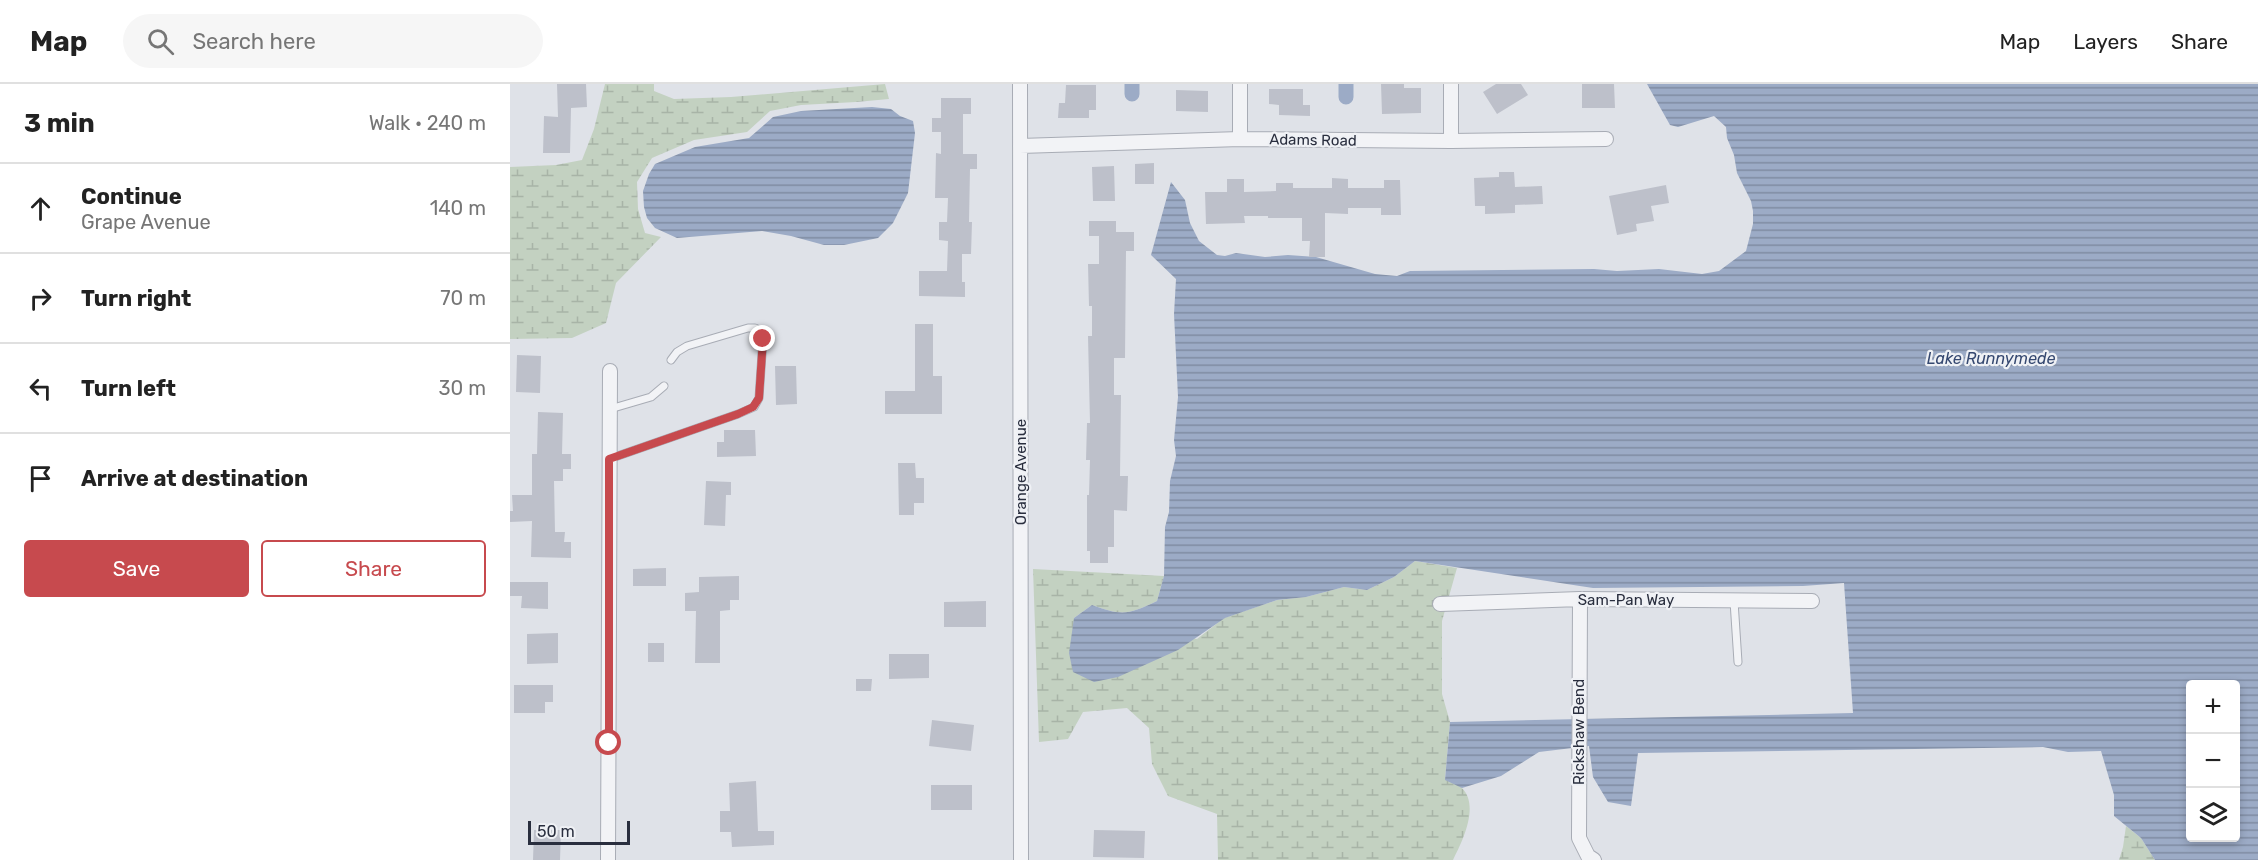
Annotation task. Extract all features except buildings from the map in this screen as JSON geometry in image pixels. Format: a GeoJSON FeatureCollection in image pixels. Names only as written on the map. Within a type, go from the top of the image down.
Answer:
{"type":"FeatureCollection","features":[{"type":"Feature","properties":{"kind":"street","name":"Orange Avenue"},"geometry":{"type":"LineString","coordinates":[[1020,84],[1021,860]]}},
{"type":"Feature","properties":{"kind":"street"},"geometry":{"type":"LineString","coordinates":[[1240,84],[1240,139]]}},
{"type":"Feature","properties":{"kind":"street"},"geometry":{"type":"LineString","coordinates":[[1451,84],[1451,141]]}},
{"type":"Feature","properties":{"kind":"street","name":"Adams Road"},"geometry":{"type":"LineString","coordinates":[[1020,146],[1240,139],[1451,141],[1606,139]]}},
{"type":"Feature","properties":{"kind":"street"},"geometry":{"type":"LineString","coordinates":[[608,860],[610,370]]}},
{"type":"Feature","properties":{"kind":"street","name":"Sam-Pan Way"},"geometry":{"type":"LineString","coordinates":[[1440,604],[1580,599],[1812,601]]}},
{"type":"Feature","properties":{"kind":"street","name":"Rickshaw Bend"},"geometry":{"type":"LineString","coordinates":[[1580,599],[1579,838],[1588,856],[1594,860]]}},
{"type":"Feature","properties":{"kind":"lane"},"geometry":{"type":"LineString","coordinates":[[609,459],[738,414],[753,407],[759,398],[763,339],[761,331],[755,328],[687,346],[676,352],[672,360]]}},
{"type":"Feature","properties":{"kind":"lane"},"geometry":{"type":"LineString","coordinates":[[610,410],[651,397],[664,386]]}},
{"type":"Feature","properties":{"kind":"lane"},"geometry":{"type":"LineString","coordinates":[[1734,601],[1738,662]]}},
{"type":"Feature","properties":{"kind":"green space"},"geometry":{"type":"Polygon","coordinates":[[[605,84],[654,84],[654,91],[674,99],[731,97],[885,84],[889,99],[801,105],[770,111],[747,132],[694,140],[652,158],[637,182],[638,209],[645,233],[661,237],[616,283],[606,323],[572,338],[510,339],[510,167],[556,165],[582,160],[594,129],[605,84]]]}},
{"type":"Feature","properties":{"kind":"green space"},"geometry":{"type":"Polygon","coordinates":[[[1415,561],[1457,568],[1442,621],[1442,694],[1450,722],[1445,779],[1462,788],[1467,796],[1469,814],[1465,834],[1453,860],[1218,860],[1217,814],[1168,796],[1152,764],[1149,728],[1127,708],[1083,712],[1068,739],[1039,742],[1033,569],[1164,576],[1157,601],[1147,606],[1132,611],[1118,612],[1092,605],[1074,618],[1197,639],[1224,618],[1277,600],[1306,597],[1344,587],[1367,590],[1394,577],[1415,561]]]}},
{"type":"Feature","properties":{"kind":"green space"},"geometry":{"type":"Polygon","coordinates":[[[2126,826],[2141,838],[2155,860],[2119,860],[2126,826]]]}},
{"type":"Feature","properties":{"kind":"water","name":"Lake Runnymede"},"geometry":{"type":"Polygon","coordinates":[[[1647,84],[2258,84],[2258,860],[2155,860],[2141,838],[2114,816],[2114,795],[2101,751],[2068,752],[2043,747],[1638,753],[1631,806],[1608,802],[1593,777],[1589,746],[1539,752],[1501,776],[1462,788],[1445,780],[1450,722],[1853,713],[1844,583],[1803,586],[1593,588],[1415,561],[1394,577],[1367,590],[1344,587],[1306,597],[1277,600],[1225,618],[1178,650],[1118,677],[1094,682],[1073,672],[1069,653],[1074,618],[1092,605],[1118,612],[1132,611],[1147,606],[1157,601],[1164,576],[1165,527],[1169,512],[1170,481],[1176,456],[1174,440],[1178,397],[1174,314],[1176,279],[1151,255],[1171,182],[1185,200],[1190,223],[1199,241],[1217,255],[1225,256],[1236,253],[1265,257],[1288,255],[1316,257],[1375,274],[1397,276],[1410,271],[1659,269],[1702,274],[1719,271],[1746,251],[1753,224],[1751,201],[1737,173],[1726,127],[1714,116],[1678,127],[1670,125],[1647,84]]]}},
{"type":"Feature","properties":{"kind":"water"},"geometry":{"type":"Polygon","coordinates":[[[872,107],[891,109],[900,116],[913,121],[915,133],[908,193],[893,223],[878,238],[844,245],[824,245],[762,231],[677,238],[655,228],[647,218],[643,191],[655,164],[695,147],[749,138],[773,117],[801,111],[872,107]]]}},
{"type":"Feature","properties":{"kind":"waterway"},"geometry":{"type":"LineString","coordinates":[[1132,84],[1132,94]]}},
{"type":"Feature","properties":{"kind":"waterway"},"geometry":{"type":"LineString","coordinates":[[1346,84],[1346,97]]}},
{"type":"Feature","properties":{"kind":"route"},"geometry":{"type":"LineString","coordinates":[[609,743],[609,459],[753,407],[759,398],[763,339]]}}]}
